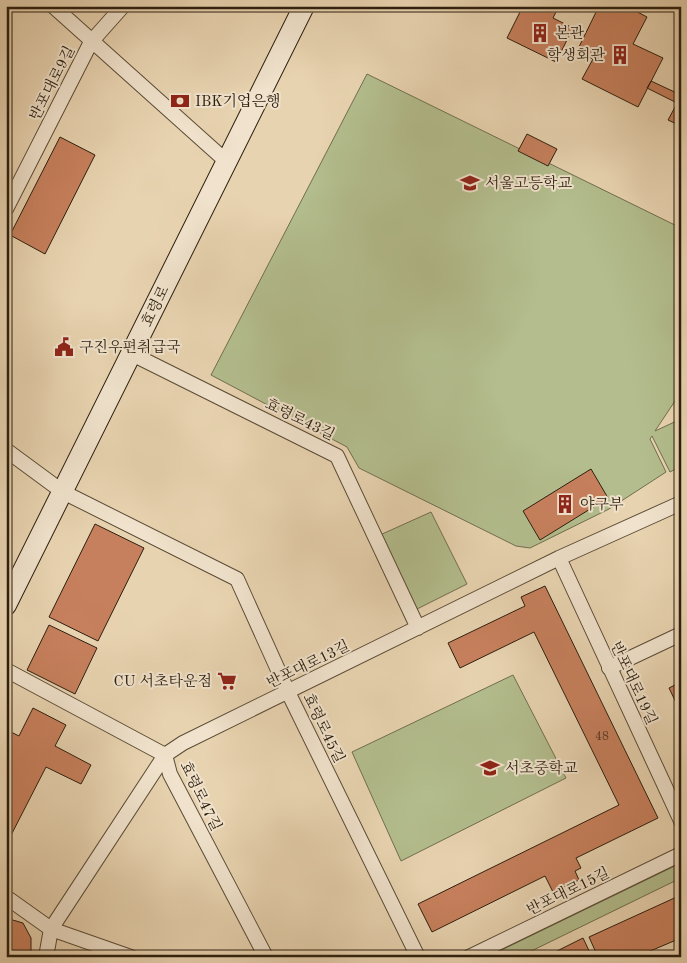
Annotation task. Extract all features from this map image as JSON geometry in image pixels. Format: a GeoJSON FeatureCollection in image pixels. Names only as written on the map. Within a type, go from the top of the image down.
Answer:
{"type":"FeatureCollection","features":[{"type":"Feature","properties":{"kind":"main road","name":"효령로"},"geometry":{"type":"LineString","coordinates":[[6,605],[304,6]]}},
{"type":"Feature","properties":{"kind":"street"},"geometry":{"type":"LineString","coordinates":[[53,6],[226,161]]}},
{"type":"Feature","properties":{"kind":"street","name":"반포대로9길"},"geometry":{"type":"LineString","coordinates":[[6,209],[91,42],[123,6]]}},
{"type":"Feature","properties":{"kind":"street","name":"효령로43길"},"geometry":{"type":"LineString","coordinates":[[132,354],[337,456],[418,628]]}},
{"type":"Feature","properties":{"kind":"street","name":"효령로45길"},"geometry":{"type":"LineString","coordinates":[[6,450],[63,492],[237,579],[288,692],[418,957]]}},
{"type":"Feature","properties":{"kind":"street","name":"반포대로13길"},"geometry":{"type":"LineString","coordinates":[[46,957],[50,929],[165,755],[183,743],[559,558],[681,503]]}},
{"type":"Feature","properties":{"kind":"street","name":"반포대로19길"},"geometry":{"type":"LineString","coordinates":[[559,558],[681,821]]}},
{"type":"Feature","properties":{"kind":"street"},"geometry":{"type":"LineString","coordinates":[[609,668],[681,634]]}},
{"type":"Feature","properties":{"kind":"street","name":"효령로47길"},"geometry":{"type":"LineString","coordinates":[[6,670],[165,755],[170,774],[266,957]]}},
{"type":"Feature","properties":{"kind":"street","name":"반포대로15길"},"geometry":{"type":"LineString","coordinates":[[469,957],[681,854]]}},
{"type":"Feature","properties":{"kind":"street"},"geometry":{"type":"LineString","coordinates":[[6,897],[50,929],[131,957]]}},
{"type":"Feature","properties":{"kind":"green space","name":"서울고등학교"},"geometry":{"type":"Polygon","coordinates":[[[367,74],[681,228],[681,241],[675,254],[681,257],[681,392],[655,431],[681,419],[681,466],[670,472],[652,436],[650,439],[666,472],[609,509],[530,548],[516,546],[359,468],[347,447],[211,375],[367,74]]]}},
{"type":"Feature","properties":{"kind":"green space"},"geometry":{"type":"Polygon","coordinates":[[[431,512],[467,584],[415,610],[380,535],[431,512]]]}},
{"type":"Feature","properties":{"kind":"green space"},"geometry":{"type":"Polygon","coordinates":[[[513,675],[566,778],[401,861],[352,752],[513,675]]]}},
{"type":"Feature","properties":{"kind":"green space"},"geometry":{"type":"Polygon","coordinates":[[[681,863],[681,878],[519,957],[487,957],[681,863]]]}},
{"type":"Feature","properties":{"kind":"building","name":"본관"},"geometry":{"type":"Polygon","coordinates":[[[523,6],[559,6],[553,18],[573,28],[556,62],[507,38],[523,6]]]}},
{"type":"Feature","properties":{"kind":"building","name":"학생회관"},"geometry":{"type":"Polygon","coordinates":[[[599,6],[626,6],[647,17],[633,44],[663,58],[638,107],[582,79],[593,59],[577,51],[599,6]]]}},
{"type":"Feature","properties":{"kind":"building"},"geometry":{"type":"Polygon","coordinates":[[[651,81],[681,95],[677,103],[647,88],[651,81]]]}},
{"type":"Feature","properties":{"kind":"building"},"geometry":{"type":"Polygon","coordinates":[[[681,96],[681,126],[668,120],[681,96]]]}},
{"type":"Feature","properties":{"kind":"building"},"geometry":{"type":"Polygon","coordinates":[[[527,134],[557,149],[548,166],[518,151],[527,134]]]}},
{"type":"Feature","properties":{"kind":"building"},"geometry":{"type":"Polygon","coordinates":[[[60,137],[95,155],[45,254],[10,235],[60,137]]]}},
{"type":"Feature","properties":{"kind":"building","name":"야구부"},"geometry":{"type":"Polygon","coordinates":[[[591,469],[608,498],[540,540],[523,511],[591,469]]]}},
{"type":"Feature","properties":{"kind":"building"},"geometry":{"type":"Polygon","coordinates":[[[95,524],[144,548],[98,641],[49,617],[95,524]]]}},
{"type":"Feature","properties":{"kind":"building"},"geometry":{"type":"Polygon","coordinates":[[[545,586],[658,818],[576,858],[581,868],[575,871],[579,880],[553,892],[545,876],[432,932],[418,904],[619,805],[534,632],[460,668],[448,643],[525,606],[521,597],[545,586]]]}},
{"type":"Feature","properties":{"kind":"building"},"geometry":{"type":"Polygon","coordinates":[[[49,625],[97,648],[75,694],[27,670],[49,625]]]}},
{"type":"Feature","properties":{"kind":"building"},"geometry":{"type":"Polygon","coordinates":[[[681,682],[681,713],[669,688],[681,682]]]}},
{"type":"Feature","properties":{"kind":"building"},"geometry":{"type":"Polygon","coordinates":[[[33,708],[66,725],[55,746],[91,765],[81,784],[46,767],[6,845],[6,738],[9,731],[19,736],[33,708]]]}},
{"type":"Feature","properties":{"kind":"building"},"geometry":{"type":"Polygon","coordinates":[[[681,895],[681,938],[636,957],[598,957],[589,937],[681,895]]]}},
{"type":"Feature","properties":{"kind":"building"},"geometry":{"type":"Polygon","coordinates":[[[6,918],[23,923],[31,938],[31,957],[6,957],[6,918]]]}},
{"type":"Feature","properties":{"kind":"building"},"geometry":{"type":"Polygon","coordinates":[[[583,938],[592,957],[545,957],[583,938]]]}},
{"type":"Feature","properties":{"kind":"place","name":"본관"},"geometry":{"type":"Point","coordinates":[540,33]}},
{"type":"Feature","properties":{"kind":"place","name":"학생회관"},"geometry":{"type":"Point","coordinates":[620,55]}},
{"type":"Feature","properties":{"kind":"place","name":"IBK기업은행"},"geometry":{"type":"Point","coordinates":[180,101]}},
{"type":"Feature","properties":{"kind":"place","name":"서울고등학교"},"geometry":{"type":"Point","coordinates":[470,183]}},
{"type":"Feature","properties":{"kind":"place","name":"구진우편취급국"},"geometry":{"type":"Point","coordinates":[64,347]}},
{"type":"Feature","properties":{"kind":"place","name":"야구부"},"geometry":{"type":"Point","coordinates":[565,504]}},
{"type":"Feature","properties":{"kind":"place","name":"CU 서초타운점"},"geometry":{"type":"Point","coordinates":[227,681]}},
{"type":"Feature","properties":{"kind":"place","name":"서초중학교"},"geometry":{"type":"Point","coordinates":[490,768]}}]}
